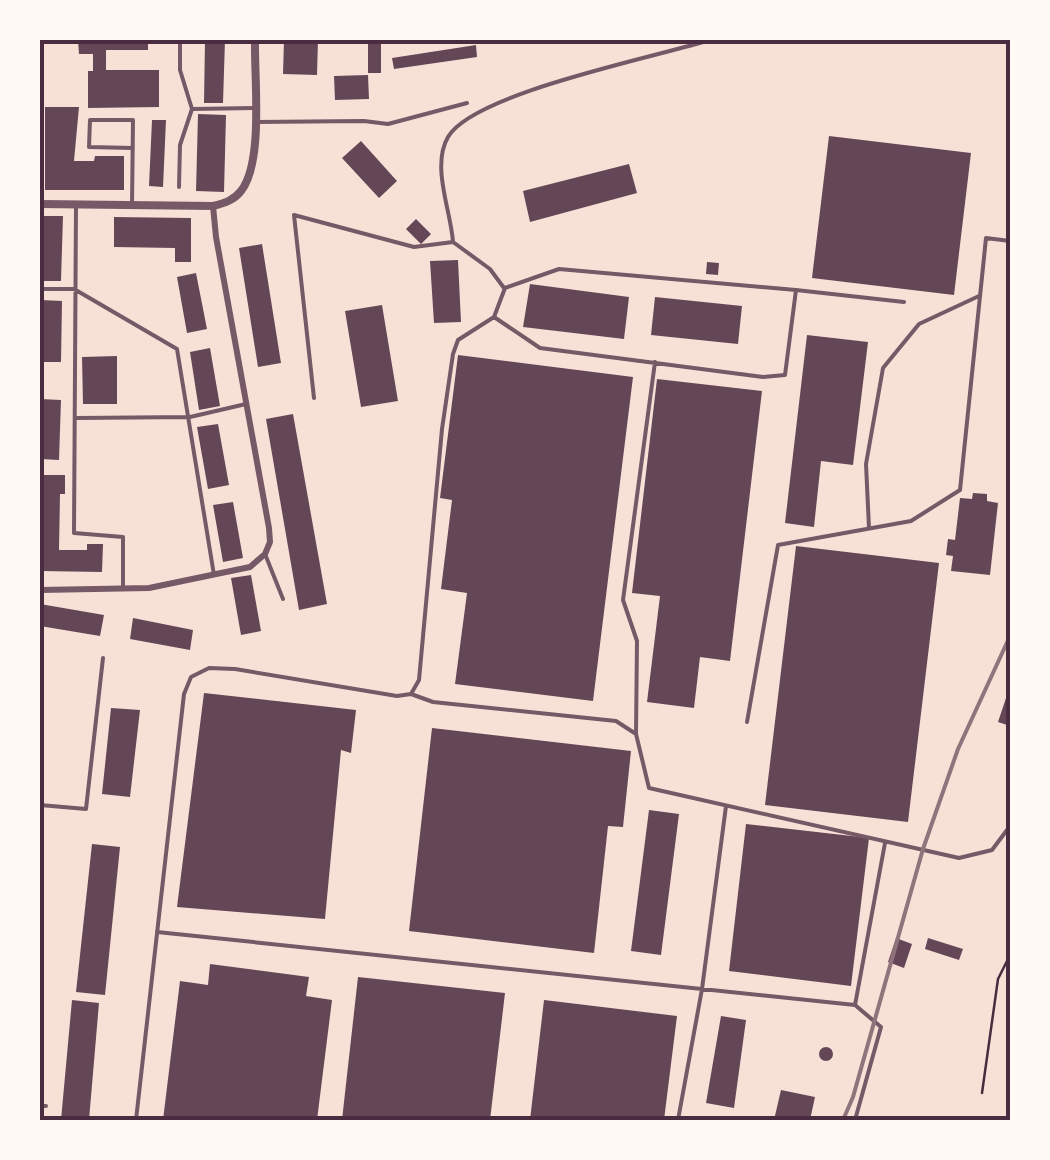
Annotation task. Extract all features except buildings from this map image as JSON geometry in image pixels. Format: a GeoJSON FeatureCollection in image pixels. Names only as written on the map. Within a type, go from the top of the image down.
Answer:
{"type":"FeatureCollection","features":[{"type":"Feature","properties":{"kind":"street"},"geometry":{"type":"LineString","coordinates":[[40,204],[214,206],[230,201],[240,192],[251,171],[255,40]]}},
{"type":"Feature","properties":{"kind":"street"},"geometry":{"type":"LineString","coordinates":[[40,590],[123,591],[250,567],[265,554],[269,528],[216,237],[214,206]]}},
{"type":"Feature","properties":{"kind":"lane"},"geometry":{"type":"LineString","coordinates":[[179,186],[180,145],[192,109],[180,70],[180,40]]}},
{"type":"Feature","properties":{"kind":"lane"},"geometry":{"type":"LineString","coordinates":[[555,40],[596,40]]}},
{"type":"Feature","properties":{"kind":"lane"},"geometry":{"type":"LineString","coordinates":[[453,242],[452,216],[440,163],[448,136],[473,113],[528,90],[710,40]]}},
{"type":"Feature","properties":{"kind":"lane"},"geometry":{"type":"LineString","coordinates":[[254,122],[364,120],[388,124],[467,103]]}},
{"type":"Feature","properties":{"kind":"lane"},"geometry":{"type":"LineString","coordinates":[[192,109],[254,108]]}},
{"type":"Feature","properties":{"kind":"lane"},"geometry":{"type":"LineString","coordinates":[[132,205],[134,120],[90,120],[90,147],[133,148]]}},
{"type":"Feature","properties":{"kind":"lane"},"geometry":{"type":"LineString","coordinates":[[76,205],[74,533],[123,538],[123,591]]}},
{"type":"Feature","properties":{"kind":"lane"},"geometry":{"type":"LineString","coordinates":[[314,398],[294,215],[414,247],[453,242],[490,269],[504,288]]}},
{"type":"Feature","properties":{"kind":"lane"},"geometry":{"type":"LineString","coordinates":[[748,722],[778,545],[911,521],[960,490],[986,238],[1010,241]]}},
{"type":"Feature","properties":{"kind":"lane"},"geometry":{"type":"LineString","coordinates":[[504,288],[559,269],[904,302]]}},
{"type":"Feature","properties":{"kind":"lane"},"geometry":{"type":"LineString","coordinates":[[40,289],[74,288],[177,348],[214,575]]}},
{"type":"Feature","properties":{"kind":"lane"},"geometry":{"type":"LineString","coordinates":[[411,694],[418,680],[453,354],[458,340],[494,317],[504,288]]}},
{"type":"Feature","properties":{"kind":"lane"},"geometry":{"type":"LineString","coordinates":[[494,317],[540,348],[763,376],[785,375],[796,290]]}},
{"type":"Feature","properties":{"kind":"lane"},"geometry":{"type":"LineString","coordinates":[[869,528],[866,464],[883,368],[918,324],[980,296]]}},
{"type":"Feature","properties":{"kind":"lane"},"geometry":{"type":"LineString","coordinates":[[654,362],[623,600],[637,641],[636,734],[649,788],[959,858],[992,850],[1010,826]]}},
{"type":"Feature","properties":{"kind":"lane"},"geometry":{"type":"LineString","coordinates":[[75,418],[190,417],[246,404]]}},
{"type":"Feature","properties":{"kind":"lane"},"geometry":{"type":"LineString","coordinates":[[265,554],[283,599]]}},
{"type":"Feature","properties":{"kind":"lane"},"geometry":{"type":"LineString","coordinates":[[40,805],[86,809],[103,658]]}},
{"type":"Feature","properties":{"kind":"lane"},"geometry":{"type":"LineString","coordinates":[[136,1120],[184,694],[191,677],[209,668],[235,669],[397,696],[411,694],[433,702],[616,722],[636,734]]}},
{"type":"Feature","properties":{"kind":"lane"},"geometry":{"type":"LineString","coordinates":[[678,1120],[702,989],[726,806]]}},
{"type":"Feature","properties":{"kind":"lane"},"geometry":{"type":"LineString","coordinates":[[855,1005],[885,841]]}},
{"type":"Feature","properties":{"kind":"lane"},"geometry":{"type":"LineString","coordinates":[[157,932],[855,1005],[881,1027],[855,1120]]}},
{"type":"Feature","properties":{"kind":"path"},"geometry":{"type":"LineString","coordinates":[[982,1093],[998,979],[1010,955]]}},
{"type":"Feature","properties":{"kind":"railway"},"geometry":{"type":"LineString","coordinates":[[843,1120],[853,1097],[923,849],[958,749],[1010,636]]}}]}
